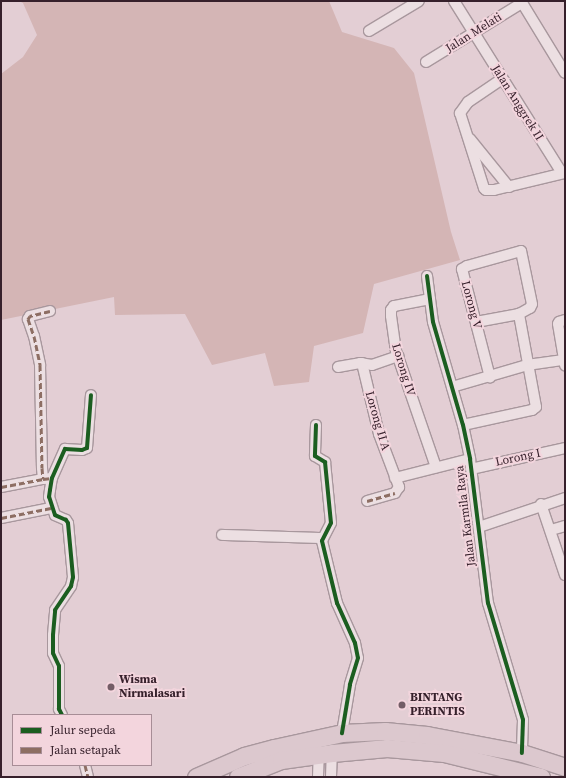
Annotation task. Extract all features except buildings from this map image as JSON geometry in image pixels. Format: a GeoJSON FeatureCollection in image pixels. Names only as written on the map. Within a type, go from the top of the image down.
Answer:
{"type":"FeatureCollection","features":[{"type":"Feature","properties":{"kind":"highway"},"geometry":{"type":"LineString","coordinates":[[196,777],[251,754],[342,733],[385,731],[427,735],[522,752],[565,767]]}},
{"type":"Feature","properties":{"kind":"highway"},"geometry":{"type":"LineString","coordinates":[[238,777],[282,760],[325,753],[387,748],[444,753],[541,777]]}},
{"type":"Feature","properties":{"kind":"street"},"geometry":{"type":"LineString","coordinates":[[369,31],[419,1]]}},
{"type":"Feature","properties":{"kind":"street","name":"Jalan Anggrek II"},"geometry":{"type":"LineString","coordinates":[[454,1],[502,79],[563,173]]}},
{"type":"Feature","properties":{"kind":"street"},"geometry":{"type":"LineString","coordinates":[[521,2],[565,73]]}},
{"type":"Feature","properties":{"kind":"street","name":"Jalan Melati"},"geometry":{"type":"LineString","coordinates":[[426,62],[521,2]]}},
{"type":"Feature","properties":{"kind":"street"},"geometry":{"type":"LineString","coordinates":[[502,79],[462,108],[460,114],[484,188],[488,191],[563,173]]}},
{"type":"Feature","properties":{"kind":"street"},"geometry":{"type":"LineString","coordinates":[[466,135],[509,187]]}},
{"type":"Feature","properties":{"kind":"street","name":"Lorong V"},"geometry":{"type":"LineString","coordinates":[[490,377],[462,269],[467,266],[521,251],[532,304],[530,308],[519,314]]}},
{"type":"Feature","properties":{"kind":"street","name":"Jalan Karmila Raya"},"geometry":{"type":"LineString","coordinates":[[427,276],[438,340],[463,425],[471,464],[484,582],[488,603],[524,720],[522,752]]}},
{"type":"Feature","properties":{"kind":"street","name":"Lorong IV"},"geometry":{"type":"LineString","coordinates":[[430,299],[394,306],[392,309],[391,325],[398,356],[436,468]]}},
{"type":"Feature","properties":{"kind":"street"},"geometry":{"type":"LineString","coordinates":[[50,311],[30,316],[28,319],[34,336],[40,365],[42,392],[41,460],[48,478],[51,508],[56,516],[66,520],[68,523],[73,577],[71,586],[56,608],[53,635],[53,653],[59,666],[59,709],[62,714]]}},
{"type":"Feature","properties":{"kind":"street"},"geometry":{"type":"LineString","coordinates":[[463,425],[532,410],[536,407],[537,401],[527,365],[519,314],[476,322]]}},
{"type":"Feature","properties":{"kind":"street"},"geometry":{"type":"LineString","coordinates":[[452,387],[527,365],[564,362],[558,324],[565,320]]}},
{"type":"Feature","properties":{"kind":"street"},"geometry":{"type":"LineString","coordinates":[[338,367],[362,363],[372,365],[398,356]]}},
{"type":"Feature","properties":{"kind":"street","name":"Lorong II A"},"geometry":{"type":"LineString","coordinates":[[362,363],[379,434],[395,478]]}},
{"type":"Feature","properties":{"kind":"street"},"geometry":{"type":"LineString","coordinates":[[1,487],[48,478],[65,449],[82,450],[87,448],[91,395]]}},
{"type":"Feature","properties":{"kind":"street"},"geometry":{"type":"LineString","coordinates":[[316,425],[315,456],[325,462],[331,524],[322,538],[333,589],[355,643],[358,658],[350,685],[342,733]]}},
{"type":"Feature","properties":{"kind":"street","name":"Lorong I"},"geometry":{"type":"LineString","coordinates":[[395,478],[436,468],[471,464],[565,448]]}},
{"type":"Feature","properties":{"kind":"street"},"geometry":{"type":"LineString","coordinates":[[366,501],[395,492],[399,487],[395,478]]}},
{"type":"Feature","properties":{"kind":"street"},"geometry":{"type":"LineString","coordinates":[[479,527],[541,504],[565,498]]}},
{"type":"Feature","properties":{"kind":"street"},"geometry":{"type":"LineString","coordinates":[[541,504],[565,575]]}},
{"type":"Feature","properties":{"kind":"street"},"geometry":{"type":"LineString","coordinates":[[1,518],[51,508]]}},
{"type":"Feature","properties":{"kind":"street"},"geometry":{"type":"LineString","coordinates":[[551,530],[565,526]]}},
{"type":"Feature","properties":{"kind":"street"},"geometry":{"type":"LineString","coordinates":[[222,534],[322,538]]}},
{"type":"Feature","properties":{"kind":"street"},"geometry":{"type":"LineString","coordinates":[[318,777],[325,753]]}},
{"type":"Feature","properties":{"kind":"street"},"geometry":{"type":"LineString","coordinates":[[325,753],[331,777]]}},
{"type":"Feature","properties":{"kind":"street"},"geometry":{"type":"LineString","coordinates":[[85,766],[88,777]]}},
{"type":"Feature","properties":{"kind":"shaded area"},"geometry":{"type":"Polygon","coordinates":[[[19,1],[329,1],[342,32],[394,48],[414,73],[451,232],[460,260],[374,284],[363,333],[314,346],[309,382],[274,386],[265,353],[212,365],[185,314],[115,315],[114,297],[1,320],[1,74],[23,57],[37,35],[23,3],[19,1]]]}},
{"type":"Feature","properties":{"kind":"marked path"},"geometry":{"type":"LineString","coordinates":[[50,311],[30,316],[28,319],[34,336],[40,365],[43,479],[52,478]]}},
{"type":"Feature","properties":{"kind":"marked path"},"geometry":{"type":"LineString","coordinates":[[1,487],[43,479]]}},
{"type":"Feature","properties":{"kind":"marked path"},"geometry":{"type":"LineString","coordinates":[[367,501],[395,493]]}},
{"type":"Feature","properties":{"kind":"marked path"},"geometry":{"type":"LineString","coordinates":[[1,518],[51,508]]}},
{"type":"Feature","properties":{"kind":"marked path"},"geometry":{"type":"LineString","coordinates":[[85,766],[88,777]]}},
{"type":"Feature","properties":{"kind":"cycle path"},"geometry":{"type":"LineString","coordinates":[[427,276],[433,322],[463,425],[470,459],[488,603],[523,720],[522,753]]}},
{"type":"Feature","properties":{"kind":"cycle path"},"geometry":{"type":"LineString","coordinates":[[62,714],[59,709],[59,666],[53,653],[55,610],[71,586],[73,577],[68,523],[66,520],[55,515],[49,497],[52,478],[65,449],[82,450],[87,448],[91,395]]}},
{"type":"Feature","properties":{"kind":"cycle path"},"geometry":{"type":"LineString","coordinates":[[316,425],[315,456],[325,462],[331,523],[322,541],[337,603],[355,643],[358,658],[350,685],[342,733]]}},
{"type":"Feature","properties":{"kind":"place","name":"Wisma Nirmalasari"},"geometry":{"type":"Point","coordinates":[111,687]}},
{"type":"Feature","properties":{"kind":"place","name":"BINTANG PERINTIS"},"geometry":{"type":"Point","coordinates":[402,705]}}]}
